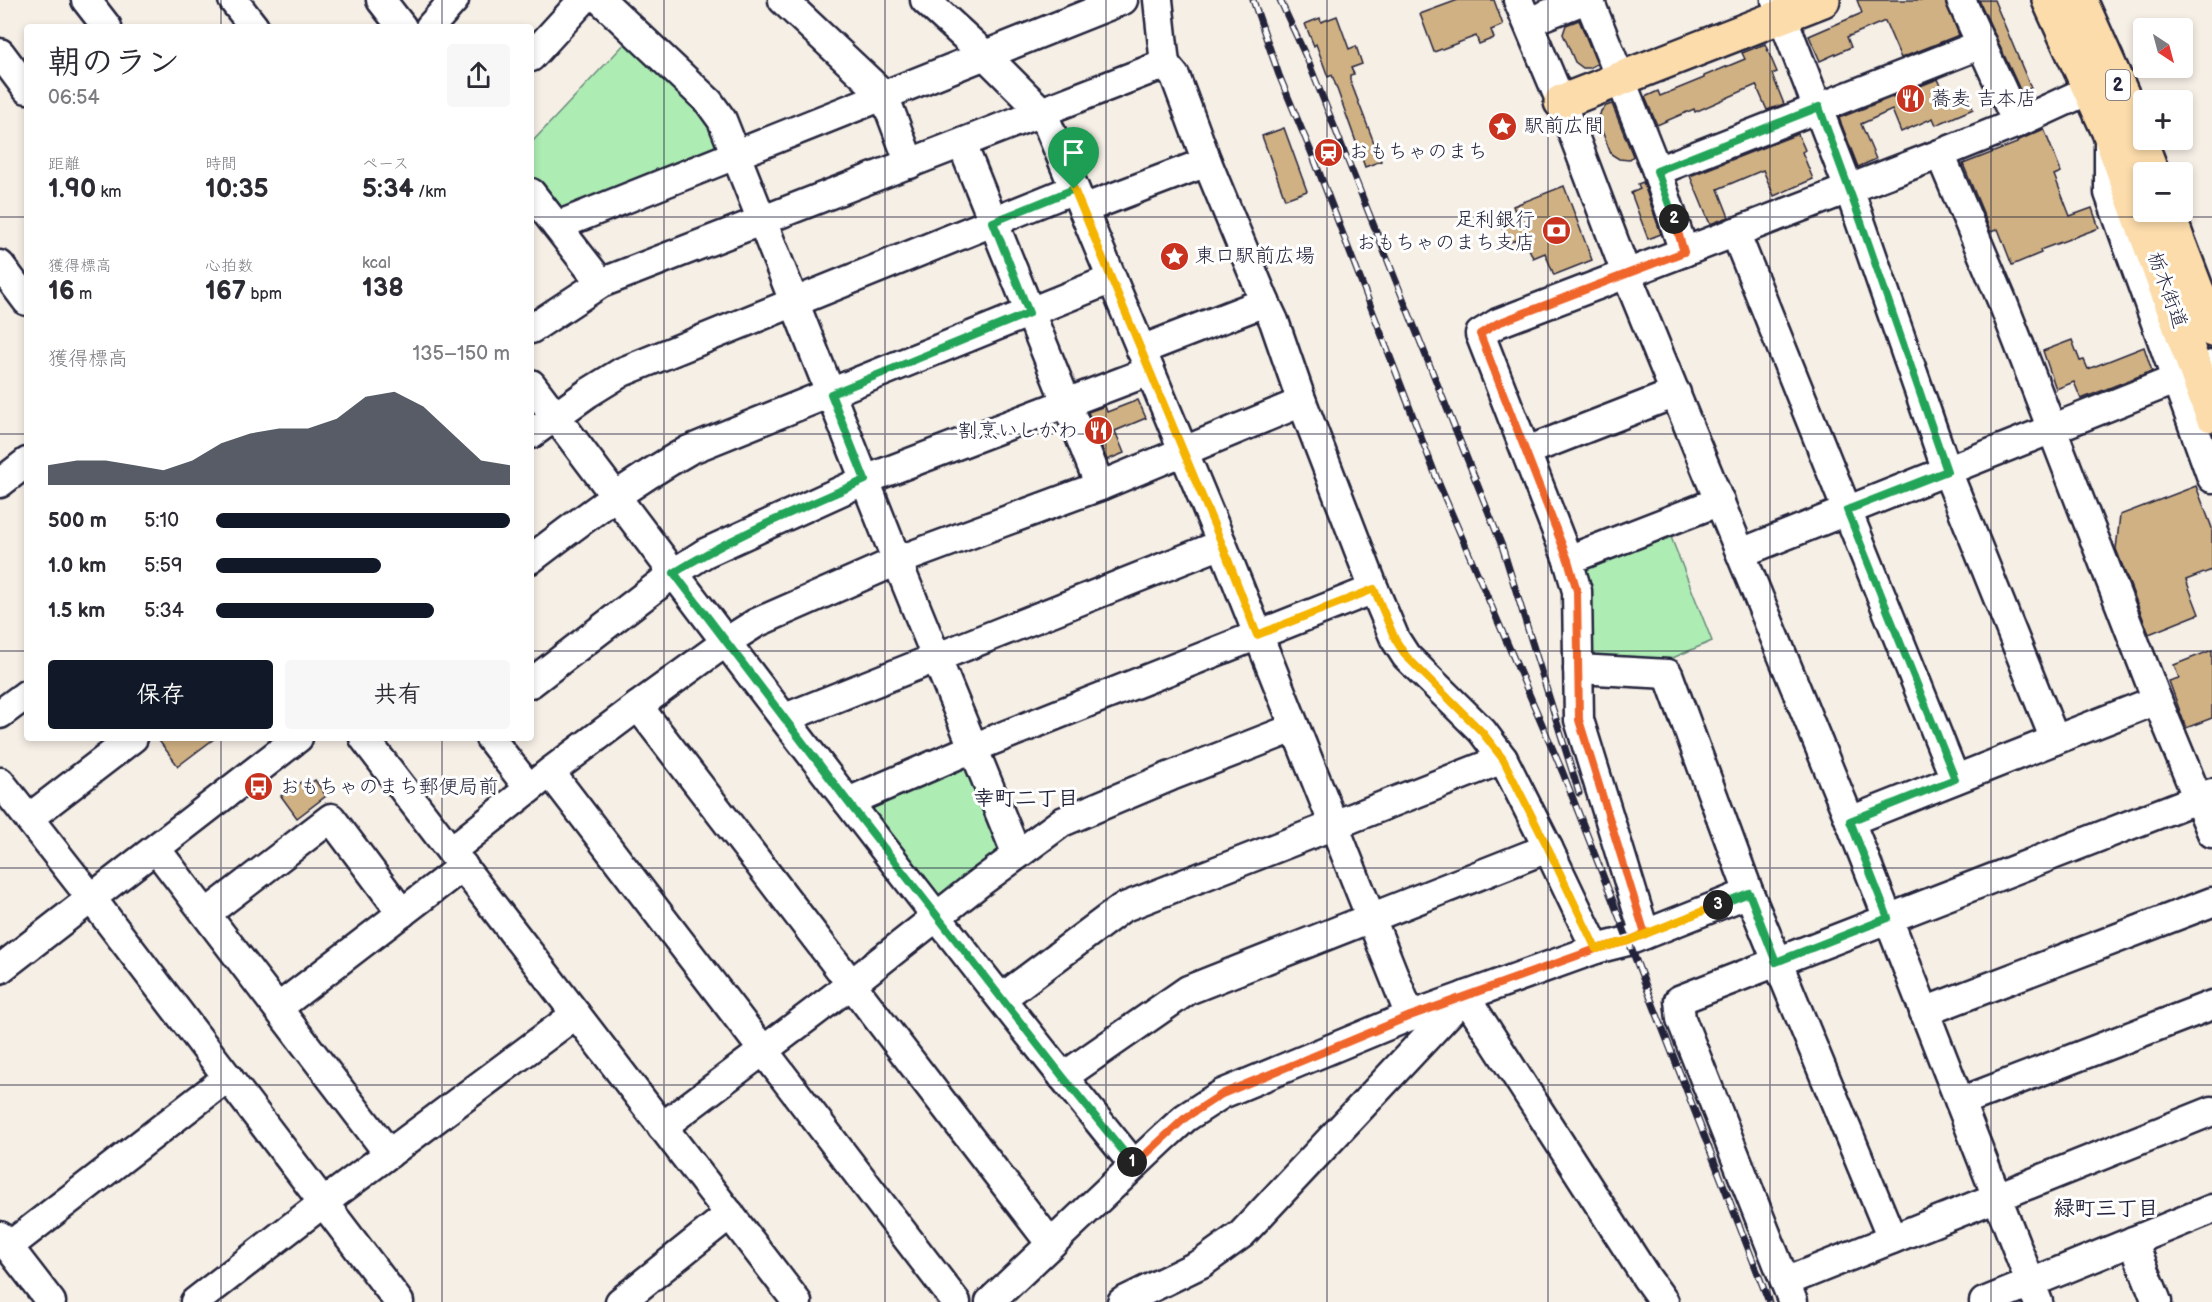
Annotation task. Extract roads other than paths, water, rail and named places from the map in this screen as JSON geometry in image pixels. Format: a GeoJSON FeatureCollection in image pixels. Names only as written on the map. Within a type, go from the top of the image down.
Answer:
{"type":"FeatureCollection","features":[{"type":"Feature","properties":{"kind":"main road"},"geometry":{"type":"LineString","coordinates":[[1561,102],[1620,80],[1779,8],[1823,0]]}},
{"type":"Feature","properties":{"kind":"main road","name":"栃木街道"},"geometry":{"type":"LineString","coordinates":[[2049,0],[2109,132],[2212,416]]}},
{"type":"Feature","properties":{"kind":"main road","name":"2"},"geometry":{"type":"LineString","coordinates":[[2080,0],[2122,94],[2148,162]]}},
{"type":"Feature","properties":{"kind":"main road","name":"栃木街道"},"geometry":{"type":"LineString","coordinates":[[2171,222],[2212,330]]}},
{"type":"Feature","properties":{"kind":"street"},"geometry":{"type":"LineString","coordinates":[[86,0],[105,24]]}},
{"type":"Feature","properties":{"kind":"street"},"geometry":{"type":"LineString","coordinates":[[233,0],[252,24]]}},
{"type":"Feature","properties":{"kind":"street"},"geometry":{"type":"LineString","coordinates":[[381,0],[400,24]]}},
{"type":"Feature","properties":{"kind":"street"},"geometry":{"type":"LineString","coordinates":[[433,24],[454,0]]}},
{"type":"Feature","properties":{"kind":"street"},"geometry":{"type":"LineString","coordinates":[[534,54],[583,0]]}},
{"type":"Feature","properties":{"kind":"street"},"geometry":{"type":"LineString","coordinates":[[602,0],[709,102],[722,120],[897,561],[1017,855]]}},
{"type":"Feature","properties":{"kind":"street"},"geometry":{"type":"LineString","coordinates":[[783,0],[884,95],[910,164]]}},
{"type":"Feature","properties":{"kind":"street"},"geometry":{"type":"LineString","coordinates":[[925,0],[1043,113],[1222,544],[1410,1016]]}},
{"type":"Feature","properties":{"kind":"street"},"geometry":{"type":"LineString","coordinates":[[556,226],[985,55],[1080,7],[1123,0]]}},
{"type":"Feature","properties":{"kind":"street"},"geometry":{"type":"LineString","coordinates":[[1158,0],[1165,64],[1175,76],[1207,162],[1274,321],[1302,402],[1395,639],[1406,656],[1482,732],[1503,759],[1596,949]]}},
{"type":"Feature","properties":{"kind":"street"},"geometry":{"type":"LineString","coordinates":[[1584,0],[1523,11],[1561,102],[1626,273],[1850,821],[2035,1293]]}},
{"type":"Feature","properties":{"kind":"street"},"geometry":{"type":"LineString","coordinates":[[1589,0],[1657,171],[1684,252]]}},
{"type":"Feature","properties":{"kind":"street"},"geometry":{"type":"LineString","coordinates":[[1961,0],[2017,123]]}},
{"type":"Feature","properties":{"kind":"street"},"geometry":{"type":"LineString","coordinates":[[1779,8],[1849,189],[1947,471],[2055,740]]}},
{"type":"Feature","properties":{"kind":"street"},"geometry":{"type":"LineString","coordinates":[[1657,171],[1982,44]]}},
{"type":"Feature","properties":{"kind":"street"},"geometry":{"type":"LineString","coordinates":[[0,53],[24,85]]}},
{"type":"Feature","properties":{"kind":"street"},"geometry":{"type":"LineString","coordinates":[[534,328],[601,284],[1165,64]]}},
{"type":"Feature","properties":{"kind":"street"},"geometry":{"type":"LineString","coordinates":[[1645,934],[1579,720],[1577,591],[1568,560],[1527,451],[1480,334],[1498,323],[1940,154],[2017,123],[2091,89]]}},
{"type":"Feature","properties":{"kind":"street"},"geometry":{"type":"LineString","coordinates":[[962,144],[1100,486]]}},
{"type":"Feature","properties":{"kind":"street"},"geometry":{"type":"LineString","coordinates":[[1940,154],[2003,303],[2157,700],[2205,795],[2212,832]]}},
{"type":"Feature","properties":{"kind":"street"},"geometry":{"type":"LineString","coordinates":[[534,432],[555,415],[622,372],[993,222],[1207,162]]}},
{"type":"Feature","properties":{"kind":"street"},"geometry":{"type":"LineString","coordinates":[[534,197],[601,284]]}},
{"type":"Feature","properties":{"kind":"street"},"geometry":{"type":"LineString","coordinates":[[1735,232],[1955,779]]}},
{"type":"Feature","properties":{"kind":"street"},"geometry":{"type":"LineString","coordinates":[[0,265],[24,297]]}},
{"type":"Feature","properties":{"kind":"street"},"geometry":{"type":"LineString","coordinates":[[534,557],[615,495],[651,471],[689,450],[1112,279]]}},
{"type":"Feature","properties":{"kind":"street"},"geometry":{"type":"LineString","coordinates":[[534,681],[674,573],[705,553],[865,480],[1066,403],[1265,302]]}},
{"type":"Feature","properties":{"kind":"street"},"geometry":{"type":"LineString","coordinates":[[1741,553],[2195,372],[2212,478]]}},
{"type":"Feature","properties":{"kind":"street"},"geometry":{"type":"LineString","coordinates":[[534,388],[848,802],[1134,1165]]}},
{"type":"Feature","properties":{"kind":"street"},"geometry":{"type":"LineString","coordinates":[[1527,451],[1676,393]]}},
{"type":"Feature","properties":{"kind":"street"},"geometry":{"type":"LineString","coordinates":[[278,1008],[402,913],[540,780],[726,642],[756,624],[897,561],[1100,486],[1302,402]]}},
{"type":"Feature","properties":{"kind":"street"},"geometry":{"type":"LineString","coordinates":[[1568,560],[1720,501]]}},
{"type":"Feature","properties":{"kind":"street"},"geometry":{"type":"LineString","coordinates":[[785,718],[1222,544]]}},
{"type":"Feature","properties":{"kind":"street"},"geometry":{"type":"LineString","coordinates":[[848,802],[973,748],[1374,589]]}},
{"type":"Feature","properties":{"kind":"street"},"geometry":{"type":"LineString","coordinates":[[1578,669],[1668,674],[1776,962],[1892,1239]]}},
{"type":"Feature","properties":{"kind":"street"},"geometry":{"type":"LineString","coordinates":[[0,714],[24,696]]}},
{"type":"Feature","properties":{"kind":"street"},"geometry":{"type":"LineString","coordinates":[[1850,821],[2157,700]]}},
{"type":"Feature","properties":{"kind":"street"},"geometry":{"type":"LineString","coordinates":[[638,706],[1051,1244]]}},
{"type":"Feature","properties":{"kind":"street"},"geometry":{"type":"LineString","coordinates":[[662,1127],[1062,822],[1294,728]]}},
{"type":"Feature","properties":{"kind":"street"},"geometry":{"type":"LineString","coordinates":[[28,818],[129,741]]}},
{"type":"Feature","properties":{"kind":"street"},"geometry":{"type":"LineString","coordinates":[[0,969],[294,741]]}},
{"type":"Feature","properties":{"kind":"street"},"geometry":{"type":"LineString","coordinates":[[366,741],[730,1214],[789,1299]]}},
{"type":"Feature","properties":{"kind":"street"},"geometry":{"type":"LineString","coordinates":[[494,741],[540,780],[764,1050],[956,1302]]}},
{"type":"Feature","properties":{"kind":"street"},"geometry":{"type":"LineString","coordinates":[[1002,998],[1122,908],[1503,759]]}},
{"type":"Feature","properties":{"kind":"street"},"geometry":{"type":"LineString","coordinates":[[0,782],[92,898],[399,1302]]}},
{"type":"Feature","properties":{"kind":"street"},"geometry":{"type":"LineString","coordinates":[[2205,795],[1679,1000],[1680,1019],[1789,1292],[1892,1239],[2212,1111]]}},
{"type":"Feature","properties":{"kind":"street"},"geometry":{"type":"LineString","coordinates":[[206,914],[331,818],[402,913]]}},
{"type":"Feature","properties":{"kind":"street"},"geometry":{"type":"LineString","coordinates":[[1063,1077],[1188,990],[1548,848]]}},
{"type":"Feature","properties":{"kind":"street"},"geometry":{"type":"LineString","coordinates":[[156,849],[389,1154]]}},
{"type":"Feature","properties":{"kind":"street"},"geometry":{"type":"LineString","coordinates":[[990,1302],[1185,1118],[1222,1094],[1410,1016],[1596,949],[1628,941],[1749,893]]}},
{"type":"Feature","properties":{"kind":"street"},"geometry":{"type":"LineString","coordinates":[[1924,1011],[2212,902]]}},
{"type":"Feature","properties":{"kind":"street"},"geometry":{"type":"LineString","coordinates":[[1122,1302],[1202,1263],[1242,1233],[1465,996]]}},
{"type":"Feature","properties":{"kind":"street"},"geometry":{"type":"LineString","coordinates":[[1465,996],[1664,1302]]}},
{"type":"Feature","properties":{"kind":"street"},"geometry":{"type":"LineString","coordinates":[[1960,1102],[2212,1005]]}},
{"type":"Feature","properties":{"kind":"street"},"geometry":{"type":"LineString","coordinates":[[195,1302],[576,1014]]}},
{"type":"Feature","properties":{"kind":"street"},"geometry":{"type":"LineString","coordinates":[[51,1302],[4,1241],[228,1077]]}},
{"type":"Feature","properties":{"kind":"street"},"geometry":{"type":"LineString","coordinates":[[1984,1302],[2035,1293],[2133,1241],[2212,1209]]}},
{"type":"Feature","properties":{"kind":"street"},"geometry":{"type":"LineString","coordinates":[[620,1302],[730,1214]]}},
{"type":"Feature","properties":{"kind":"street"},"geometry":{"type":"LineString","coordinates":[[2133,1241],[2157,1302]]}},
{"type":"Feature","properties":{"kind":"railway"},"geometry":{"type":"LineString","coordinates":[[1253,0],[1279,75],[1314,159],[1439,484],[1563,773],[1769,1302]]}},
{"type":"Feature","properties":{"kind":"railway"},"geometry":{"type":"LineString","coordinates":[[1280,0],[1308,61],[1502,546],[1579,793]]}},
{"type":"Feature","properties":{"kind":"place","name":"蕎麦 吉本店"},"geometry":{"type":"Point","coordinates":[1910,99]}},
{"type":"Feature","properties":{"kind":"place","name":"駅前広間"},"geometry":{"type":"Point","coordinates":[1503,126]}},
{"type":"Feature","properties":{"kind":"place","name":"おもちゃのまち"},"geometry":{"type":"Point","coordinates":[1328,152]}},
{"type":"Feature","properties":{"kind":"place","name":"足利銀行 おもちゃのまち支店"},"geometry":{"type":"Point","coordinates":[1556,231]}},
{"type":"Feature","properties":{"kind":"place","name":"東口駅前広場"},"geometry":{"type":"Point","coordinates":[1174,256]}},
{"type":"Feature","properties":{"kind":"place","name":"割烹いしかわ"},"geometry":{"type":"Point","coordinates":[1099,431]}},
{"type":"Feature","properties":{"kind":"place","name":"おもちゃのまち郵便局前"},"geometry":{"type":"Point","coordinates":[259,787]}},
{"type":"Feature","properties":{"kind":"district","name":"幸町二丁目"},"geometry":{"type":"Point","coordinates":[1026,798]}},
{"type":"Feature","properties":{"kind":"district","name":"緑町三丁目"},"geometry":{"type":"Point","coordinates":[2106,1208]}}]}
